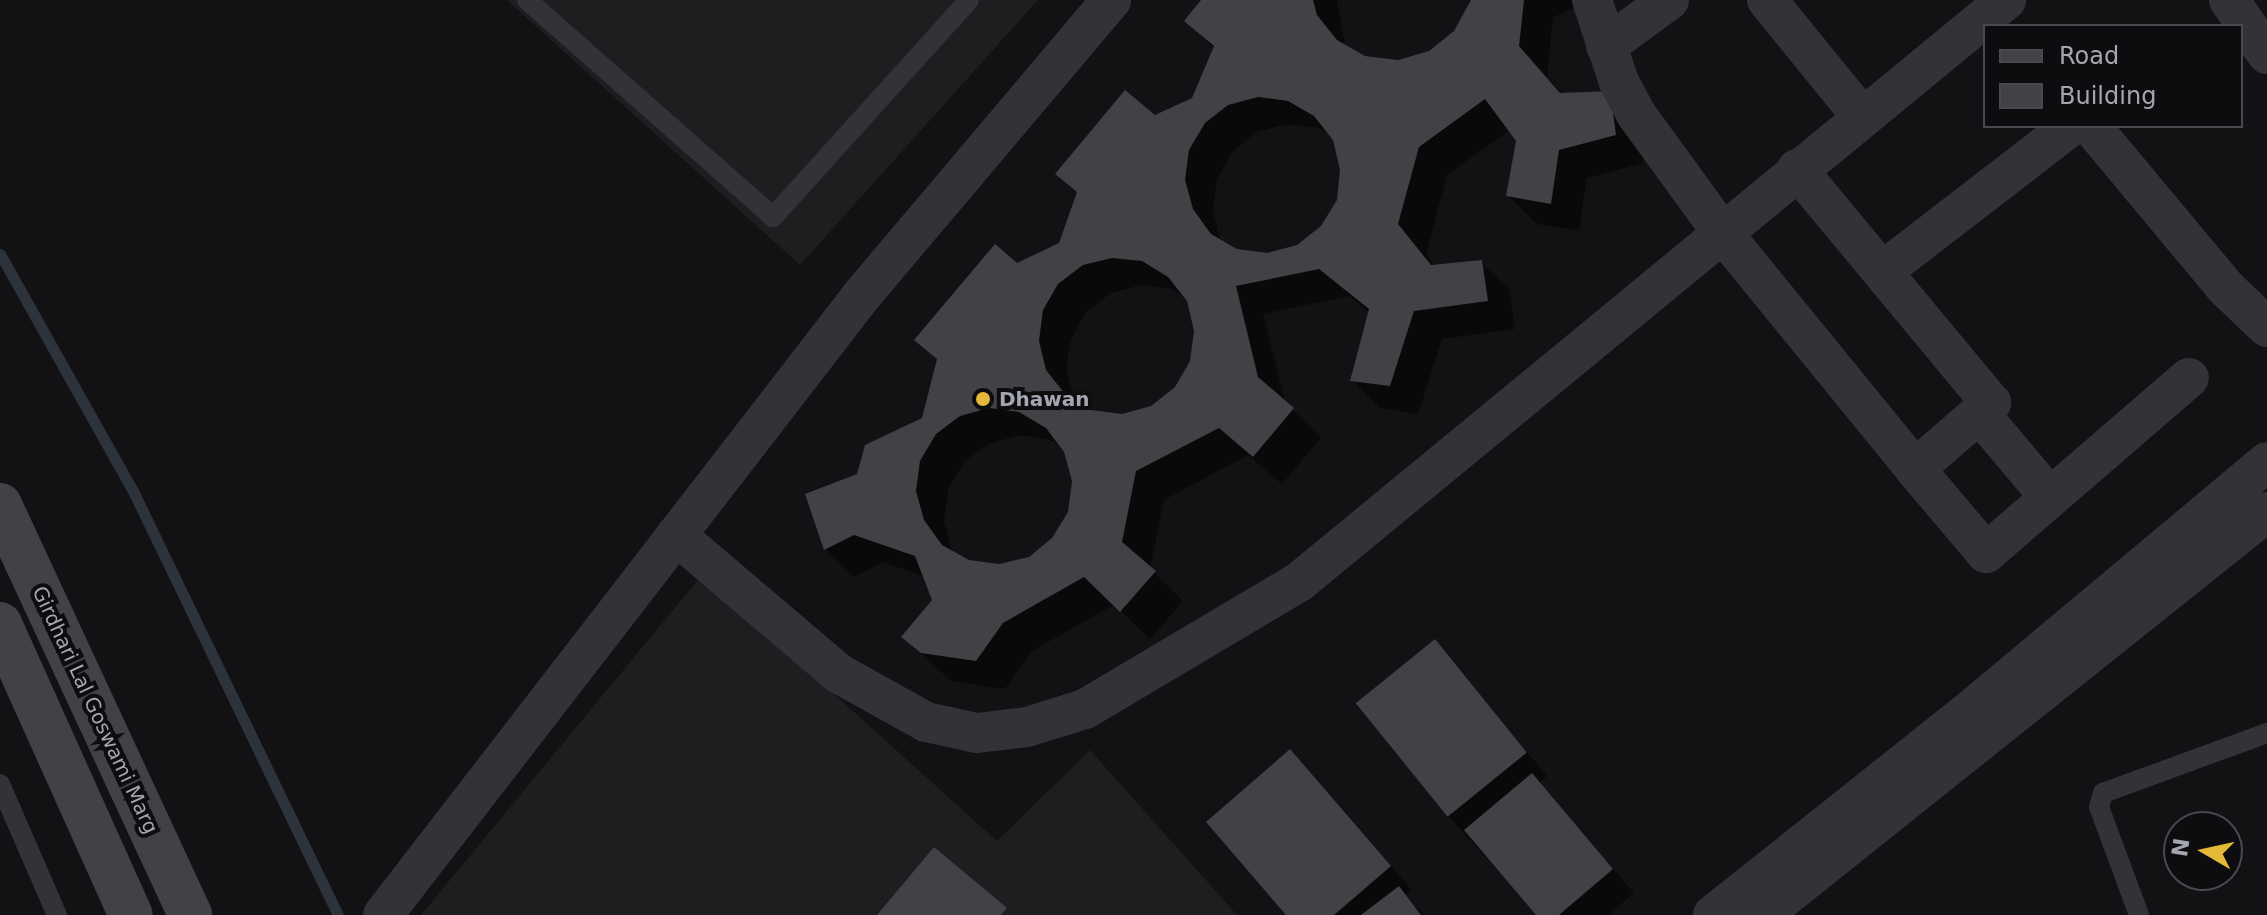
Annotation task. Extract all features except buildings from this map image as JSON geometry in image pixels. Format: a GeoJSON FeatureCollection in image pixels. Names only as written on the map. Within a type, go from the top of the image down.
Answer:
{"type":"FeatureCollection","features":[{"type":"Feature","properties":{"kind":"main road","name":"Girdhari Lal Goswami Marg"},"geometry":{"type":"LineString","coordinates":[[0,505],[190,915]]}},
{"type":"Feature","properties":{"kind":"main road"},"geometry":{"type":"LineString","coordinates":[[0,624],[14,686],[131,915]]}},
{"type":"Feature","properties":{"kind":"street"},"geometry":{"type":"LineString","coordinates":[[387,909],[862,295],[1111,0]]}},
{"type":"Feature","properties":{"kind":"street"},"geometry":{"type":"LineString","coordinates":[[1592,0],[1606,46],[1636,114],[1721,231],[1986,553],[2189,378]]}},
{"type":"Feature","properties":{"kind":"street"},"geometry":{"type":"LineString","coordinates":[[1606,46],[1669,0]]}},
{"type":"Feature","properties":{"kind":"street"},"geometry":{"type":"LineString","coordinates":[[1767,0],[1862,117]]}},
{"type":"Feature","properties":{"kind":"street"},"geometry":{"type":"LineString","coordinates":[[2229,0],[2267,54]]}},
{"type":"Feature","properties":{"kind":"street"},"geometry":{"type":"LineString","coordinates":[[676,535],[838,673],[926,722],[977,733],[1027,727],[1085,709],[1299,582],[1721,231],[1998,9]]}},
{"type":"Feature","properties":{"kind":"street"},"geometry":{"type":"LineString","coordinates":[[1884,270],[2068,128]]}},
{"type":"Feature","properties":{"kind":"street"},"geometry":{"type":"LineString","coordinates":[[2093,128],[2225,287],[2267,327]]}},
{"type":"Feature","properties":{"kind":"street"},"geometry":{"type":"LineString","coordinates":[[1797,169],[1884,270],[1991,403],[1915,469]]}},
{"type":"Feature","properties":{"kind":"street"},"geometry":{"type":"LineString","coordinates":[[1979,413],[2049,496]]}},
{"type":"Feature","properties":{"kind":"street"},"geometry":{"type":"LineString","coordinates":[[1713,915],[1967,713],[2267,462]]}},
{"type":"Feature","properties":{"kind":"street"},"geometry":{"type":"LineString","coordinates":[[1762,915],[2267,512]]}},
{"type":"Feature","properties":{"kind":"lane"},"geometry":{"type":"LineString","coordinates":[[527,0],[773,217],[962,2]]}},
{"type":"Feature","properties":{"kind":"lane"},"geometry":{"type":"LineString","coordinates":[[2139,915],[2099,807],[2103,793],[2267,733]]}},
{"type":"Feature","properties":{"kind":"lane"},"geometry":{"type":"LineString","coordinates":[[0,784],[57,915]]}},
{"type":"Feature","properties":{"kind":"shaded area"},"geometry":{"type":"Polygon","coordinates":[[[507,0],[1038,0],[800,265],[507,0]]]}},
{"type":"Feature","properties":{"kind":"shaded area"},"geometry":{"type":"Polygon","coordinates":[[[702,575],[997,841],[1090,750],[1237,915],[421,915],[702,575]]]}},
{"type":"Feature","properties":{"kind":"waterway"},"geometry":{"type":"LineString","coordinates":[[0,254],[133,491],[338,915]]}},
{"type":"Feature","properties":{"kind":"place","name":"Dhawan"},"geometry":{"type":"Point","coordinates":[983,399]}}]}
